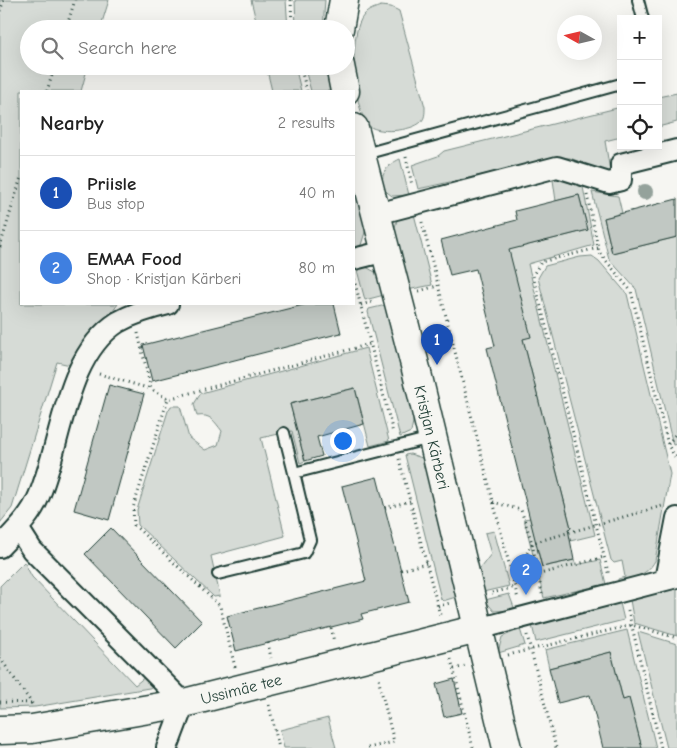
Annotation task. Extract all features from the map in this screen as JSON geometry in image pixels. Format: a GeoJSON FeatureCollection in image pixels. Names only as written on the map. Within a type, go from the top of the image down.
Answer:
{"type":"FeatureCollection","features":[{"type":"Feature","properties":{"kind":"street"},"geometry":{"type":"LineString","coordinates":[[342,75],[345,90]]}},
{"type":"Feature","properties":{"kind":"street","name":"Kristjan Kärberi"},"geometry":{"type":"LineString","coordinates":[[355,132],[432,438],[505,747]]}},
{"type":"Feature","properties":{"kind":"street"},"geometry":{"type":"LineString","coordinates":[[376,214],[557,167],[609,183],[621,180],[621,164],[677,150]]}},
{"type":"Feature","properties":{"kind":"street"},"geometry":{"type":"LineString","coordinates":[[355,259],[386,251]]}},
{"type":"Feature","properties":{"kind":"street"},"geometry":{"type":"LineString","coordinates":[[0,547],[30,514],[39,497],[72,388],[84,362],[98,341],[118,323],[141,318],[166,305]]}},
{"type":"Feature","properties":{"kind":"street"},"geometry":{"type":"LineString","coordinates":[[478,629],[671,578],[673,511]]}},
{"type":"Feature","properties":{"kind":"street"},"geometry":{"type":"LineString","coordinates":[[18,528],[32,550],[184,703],[167,748]]}},
{"type":"Feature","properties":{"kind":"street","name":"Ussimäe tee"},"geometry":{"type":"LineString","coordinates":[[0,730],[47,726],[184,703],[478,629]]}},
{"type":"Feature","properties":{"kind":"lane"},"geometry":{"type":"LineString","coordinates":[[638,0],[642,15]]}},
{"type":"Feature","properties":{"kind":"lane"},"geometry":{"type":"LineString","coordinates":[[361,155],[617,85]]}},
{"type":"Feature","properties":{"kind":"lane"},"geometry":{"type":"LineString","coordinates":[[218,574],[304,553],[310,540],[284,433]]}},
{"type":"Feature","properties":{"kind":"lane"},"geometry":{"type":"LineString","coordinates":[[294,474],[432,438]]}},
{"type":"Feature","properties":{"kind":"path"},"geometry":{"type":"LineString","coordinates":[[0,11],[4,0]]}},
{"type":"Feature","properties":{"kind":"path"},"geometry":{"type":"LineString","coordinates":[[69,20],[75,0]]}},
{"type":"Feature","properties":{"kind":"path"},"geometry":{"type":"LineString","coordinates":[[289,0],[291,20]]}},
{"type":"Feature","properties":{"kind":"path"},"geometry":{"type":"LineString","coordinates":[[47,90],[52,75]]}},
{"type":"Feature","properties":{"kind":"path"},"geometry":{"type":"LineString","coordinates":[[303,75],[307,90]]}},
{"type":"Feature","properties":{"kind":"path"},"geometry":{"type":"LineString","coordinates":[[403,142],[492,502],[520,607]]}},
{"type":"Feature","properties":{"kind":"path"},"geometry":{"type":"LineString","coordinates":[[583,175],[599,252],[631,291],[668,444],[677,460]]}},
{"type":"Feature","properties":{"kind":"path"},"geometry":{"type":"LineString","coordinates":[[0,247],[20,180]]}},
{"type":"Feature","properties":{"kind":"path"},"geometry":{"type":"LineString","coordinates":[[598,248],[541,262],[533,274],[604,557],[632,625],[661,748]]}},
{"type":"Feature","properties":{"kind":"path"},"geometry":{"type":"LineString","coordinates":[[409,293],[438,286]]}},
{"type":"Feature","properties":{"kind":"path"},"geometry":{"type":"LineString","coordinates":[[361,305],[383,299]]}},
{"type":"Feature","properties":{"kind":"path"},"geometry":{"type":"LineString","coordinates":[[141,318],[152,389]]}},
{"type":"Feature","properties":{"kind":"path"},"geometry":{"type":"LineString","coordinates":[[92,372],[152,389],[168,399],[370,344]]}},
{"type":"Feature","properties":{"kind":"path"},"geometry":{"type":"LineString","coordinates":[[168,399],[133,508],[134,525],[220,606],[235,668]]}},
{"type":"Feature","properties":{"kind":"path"},"geometry":{"type":"LineString","coordinates":[[668,444],[677,432]]}},
{"type":"Feature","properties":{"kind":"path"},"geometry":{"type":"LineString","coordinates":[[385,508],[410,501]]}},
{"type":"Feature","properties":{"kind":"path"},"geometry":{"type":"LineString","coordinates":[[492,502],[521,510],[532,543],[545,612]]}},
{"type":"Feature","properties":{"kind":"path"},"geometry":{"type":"LineString","coordinates":[[513,581],[532,543],[596,524],[673,511]]}},
{"type":"Feature","properties":{"kind":"path"},"geometry":{"type":"LineString","coordinates":[[513,581],[604,557]]}},
{"type":"Feature","properties":{"kind":"path"},"geometry":{"type":"LineString","coordinates":[[401,570],[427,563]]}},
{"type":"Feature","properties":{"kind":"path"},"geometry":{"type":"LineString","coordinates":[[486,594],[515,587]]}},
{"type":"Feature","properties":{"kind":"path"},"geometry":{"type":"LineString","coordinates":[[500,657],[632,625],[677,638]]}},
{"type":"Feature","properties":{"kind":"path"},"geometry":{"type":"LineString","coordinates":[[331,628],[334,639]]}},
{"type":"Feature","properties":{"kind":"path"},"geometry":{"type":"LineString","coordinates":[[526,629],[556,748]]}},
{"type":"Feature","properties":{"kind":"path"},"geometry":{"type":"LineString","coordinates":[[268,644],[271,656]]}},
{"type":"Feature","properties":{"kind":"path"},"geometry":{"type":"LineString","coordinates":[[449,651],[473,748]]}},
{"type":"Feature","properties":{"kind":"path"},"geometry":{"type":"LineString","coordinates":[[368,748],[394,742],[373,656]]}},
{"type":"Feature","properties":{"kind":"path"},"geometry":{"type":"LineString","coordinates":[[0,658],[47,726]]}},
{"type":"Feature","properties":{"kind":"path"},"geometry":{"type":"LineString","coordinates":[[264,683],[279,748]]}},
{"type":"Feature","properties":{"kind":"shaded area"},"geometry":{"type":"Polygon","coordinates":[[[0,0],[109,0],[103,20],[20,20],[20,75],[85,75],[81,90],[20,90],[20,305],[117,305],[108,318],[87,339],[75,366],[57,362],[12,508],[0,523],[0,0]]]}},
{"type":"Feature","properties":{"kind":"shaded area"},"geometry":{"type":"Polygon","coordinates":[[[251,0],[286,0],[287,20],[256,20],[251,0]]]}},
{"type":"Feature","properties":{"kind":"shaded area"},"geometry":{"type":"Polygon","coordinates":[[[295,0],[325,0],[324,20],[296,20],[295,0]]]}},
{"type":"Feature","properties":{"kind":"shaded area"},"geometry":{"type":"Polygon","coordinates":[[[381,6],[391,7],[399,11],[425,107],[424,117],[421,122],[410,128],[378,130],[367,124],[362,115],[355,75],[355,44],[359,24],[364,15],[370,10],[381,6]]]}},
{"type":"Feature","properties":{"kind":"shaded area"},"geometry":{"type":"Polygon","coordinates":[[[268,75],[297,75],[301,90],[272,90],[268,75]]]}},
{"type":"Feature","properties":{"kind":"shaded area"},"geometry":{"type":"Polygon","coordinates":[[[307,75],[328,75],[332,90],[311,90],[307,75]]]}},
{"type":"Feature","properties":{"kind":"shaded area"},"geometry":{"type":"Polygon","coordinates":[[[677,93],[677,122],[662,126],[662,96],[677,93]]]}},
{"type":"Feature","properties":{"kind":"shaded area"},"geometry":{"type":"Polygon","coordinates":[[[617,108],[617,138],[605,141],[610,171],[605,172],[570,158],[559,158],[418,189],[412,165],[438,156],[444,151],[617,108]]]}},
{"type":"Feature","properties":{"kind":"shaded area"},"geometry":{"type":"Polygon","coordinates":[[[400,159],[409,195],[392,196],[383,189],[383,178],[388,167],[400,159]]]}},
{"type":"Feature","properties":{"kind":"shaded area"},"geometry":{"type":"Polygon","coordinates":[[[556,178],[583,187],[594,245],[528,264],[595,535],[537,549],[542,567],[574,560],[576,565],[600,560],[606,584],[544,598],[524,519],[530,518],[535,537],[571,528],[523,339],[507,241],[524,246],[588,230],[579,195],[556,201],[553,180],[556,178]]]}},
{"type":"Feature","properties":{"kind":"shaded area"},"geometry":{"type":"Polygon","coordinates":[[[355,183],[366,229],[361,245],[355,248],[355,183]]]}},
{"type":"Feature","properties":{"kind":"shaded area"},"geometry":{"type":"Polygon","coordinates":[[[592,192],[618,196],[622,213],[604,218],[612,253],[677,237],[677,444],[673,445],[636,289],[609,259],[592,192]]]}},
{"type":"Feature","properties":{"kind":"shaded area"},"geometry":{"type":"Polygon","coordinates":[[[414,214],[432,285],[407,290],[394,231],[397,220],[414,214]]]}},
{"type":"Feature","properties":{"kind":"shaded area"},"geometry":{"type":"Polygon","coordinates":[[[592,256],[599,261],[627,294],[670,474],[655,561],[644,573],[618,581],[618,579],[625,577],[622,561],[614,563],[611,560],[538,278],[545,266],[580,257],[592,256]]]}},
{"type":"Feature","properties":{"kind":"shaded area"},"geometry":{"type":"Polygon","coordinates":[[[366,267],[377,273],[384,295],[365,300],[357,270],[366,267]]]}},
{"type":"Feature","properties":{"kind":"shaded area"},"geometry":{"type":"Polygon","coordinates":[[[386,305],[414,417],[411,432],[400,437],[368,312],[369,309],[386,305]]]}},
{"type":"Feature","properties":{"kind":"shaded area"},"geometry":{"type":"Polygon","coordinates":[[[366,348],[389,441],[370,446],[355,388],[290,404],[305,461],[300,463],[292,431],[261,438],[285,536],[211,556],[220,596],[214,597],[138,525],[137,510],[171,406],[180,406],[189,438],[205,450],[218,445],[222,431],[209,417],[197,416],[194,404],[201,393],[366,348]]]}},
{"type":"Feature","properties":{"kind":"shaded area"},"geometry":{"type":"Polygon","coordinates":[[[410,454],[422,458],[426,466],[459,596],[443,601],[405,455],[410,454]]]}},
{"type":"Feature","properties":{"kind":"shaded area"},"geometry":{"type":"Polygon","coordinates":[[[494,531],[509,586],[483,592],[478,571],[491,554],[485,533],[494,531]]]}},
{"type":"Feature","properties":{"kind":"shaded area"},"geometry":{"type":"Polygon","coordinates":[[[24,562],[32,577],[135,685],[146,676],[155,687],[35,707],[0,708],[0,586],[24,562]]]}},
{"type":"Feature","properties":{"kind":"shaded area"},"geometry":{"type":"Polygon","coordinates":[[[677,588],[677,636],[634,623],[630,600],[677,588]]]}},
{"type":"Feature","properties":{"kind":"shaded area"},"geometry":{"type":"Polygon","coordinates":[[[509,594],[515,610],[494,611],[485,600],[509,594]]]}},
{"type":"Feature","properties":{"kind":"shaded area"},"geometry":{"type":"Polygon","coordinates":[[[620,603],[624,620],[536,642],[532,625],[620,603]]]}},
{"type":"Feature","properties":{"kind":"shaded area"},"geometry":{"type":"Polygon","coordinates":[[[520,629],[525,645],[498,653],[502,637],[520,629]]]}},
{"type":"Feature","properties":{"kind":"shaded area"},"geometry":{"type":"Polygon","coordinates":[[[627,630],[656,748],[642,748],[629,699],[623,700],[611,652],[549,668],[545,650],[627,630]]]}},
{"type":"Feature","properties":{"kind":"shaded area"},"geometry":{"type":"Polygon","coordinates":[[[638,632],[677,644],[677,748],[667,748],[638,632]]]}},
{"type":"Feature","properties":{"kind":"shaded area"},"geometry":{"type":"Polygon","coordinates":[[[328,718],[336,748],[284,748],[280,730],[328,718]]]}},
{"type":"Feature","properties":{"kind":"building"},"geometry":{"type":"Polygon","coordinates":[[[579,195],[588,230],[509,250],[531,337],[523,339],[571,528],[568,529],[574,560],[542,567],[487,348],[495,346],[476,269],[450,275],[441,240],[517,220],[515,211],[579,195]]]}},
{"type":"Feature","properties":{"kind":"building"},"geometry":{"type":"Polygon","coordinates":[[[677,199],[677,237],[612,253],[604,218],[677,199]]]}},
{"type":"Feature","properties":{"kind":"building"},"geometry":{"type":"Polygon","coordinates":[[[303,305],[334,305],[341,333],[152,381],[143,345],[303,305]]]}},
{"type":"Feature","properties":{"kind":"building"},"geometry":{"type":"Polygon","coordinates":[[[109,385],[144,394],[109,520],[74,510],[109,385]]]}},
{"type":"Feature","properties":{"kind":"building"},"geometry":{"type":"Polygon","coordinates":[[[355,388],[364,424],[317,437],[322,456],[305,461],[290,404],[355,388]]]}},
{"type":"Feature","properties":{"kind":"building"},"geometry":{"type":"Polygon","coordinates":[[[377,477],[409,602],[361,614],[363,619],[236,651],[227,616],[366,581],[342,486],[377,477]]]}},
{"type":"Feature","properties":{"kind":"building"},"geometry":{"type":"Polygon","coordinates":[[[111,528],[202,622],[176,648],[85,554],[111,528]]]}},
{"type":"Feature","properties":{"kind":"building"},"geometry":{"type":"Polygon","coordinates":[[[611,652],[623,700],[629,698],[642,748],[603,748],[590,695],[558,703],[549,668],[611,652]]]}},
{"type":"Feature","properties":{"kind":"building"},"geometry":{"type":"Polygon","coordinates":[[[454,679],[462,713],[444,717],[436,684],[454,679]]]}},
{"type":"Feature","properties":{"kind":"place","name":"Priisle"},"geometry":{"type":"Point","coordinates":[437,365]}},
{"type":"Feature","properties":{"kind":"place","name":"EMAA Food"},"geometry":{"type":"Point","coordinates":[526,595]}}]}
